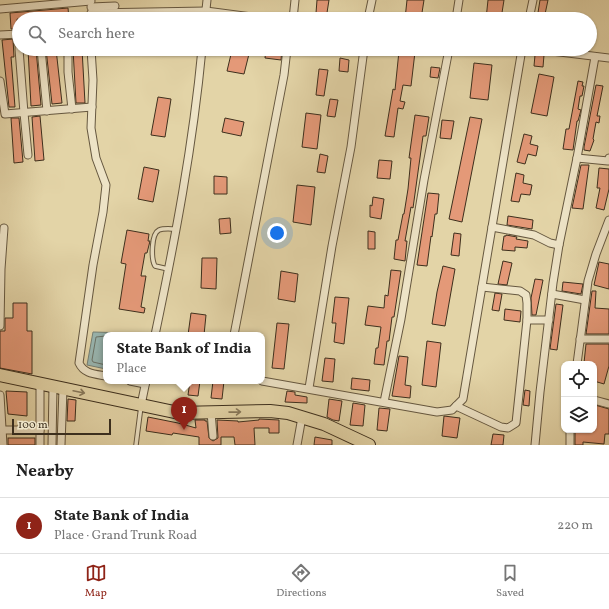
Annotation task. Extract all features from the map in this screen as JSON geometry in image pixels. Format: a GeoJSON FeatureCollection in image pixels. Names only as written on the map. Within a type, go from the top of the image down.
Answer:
{"type":"FeatureCollection","features":[{"type":"Feature","properties":{"kind":"main road"},"geometry":{"type":"LineString","coordinates":[[0,375],[179,413],[270,411],[288,413],[302,416],[324,424],[351,441],[369,445]]}},
{"type":"Feature","properties":{"kind":"street"},"geometry":{"type":"LineString","coordinates":[[205,12],[207,0]]}},
{"type":"Feature","properties":{"kind":"street"},"geometry":{"type":"LineString","coordinates":[[293,12],[295,0]]}},
{"type":"Feature","properties":{"kind":"street"},"geometry":{"type":"LineString","coordinates":[[369,12],[372,0]]}},
{"type":"Feature","properties":{"kind":"street"},"geometry":{"type":"LineString","coordinates":[[457,12],[459,0]]}},
{"type":"Feature","properties":{"kind":"street"},"geometry":{"type":"LineString","coordinates":[[531,12],[534,0]]}},
{"type":"Feature","properties":{"kind":"street"},"geometry":{"type":"LineString","coordinates":[[0,9],[91,8],[115,6],[175,12]]}},
{"type":"Feature","properties":{"kind":"street"},"geometry":{"type":"LineString","coordinates":[[0,35],[12,34]]}},
{"type":"Feature","properties":{"kind":"street"},"geometry":{"type":"LineString","coordinates":[[20,56],[28,155]]}},
{"type":"Feature","properties":{"kind":"street"},"geometry":{"type":"LineString","coordinates":[[42,56],[47,111]]}},
{"type":"Feature","properties":{"kind":"street"},"geometry":{"type":"LineString","coordinates":[[68,56],[68,72],[72,109]]}},
{"type":"Feature","properties":{"kind":"street"},"geometry":{"type":"LineString","coordinates":[[91,56],[93,80],[91,128],[96,158],[106,185],[79,363],[81,369],[88,373],[103,376]]}},
{"type":"Feature","properties":{"kind":"street"},"geometry":{"type":"LineString","coordinates":[[156,332],[196,108],[201,56]]}},
{"type":"Feature","properties":{"kind":"street"},"geometry":{"type":"LineString","coordinates":[[235,332],[284,75],[286,56]]}},
{"type":"Feature","properties":{"kind":"street"},"geometry":{"type":"LineString","coordinates":[[309,388],[332,246],[351,147],[363,56]]}},
{"type":"Feature","properties":{"kind":"street"},"geometry":{"type":"LineString","coordinates":[[384,402],[401,319],[424,180],[448,56]]}},
{"type":"Feature","properties":{"kind":"street"},"geometry":{"type":"LineString","coordinates":[[265,381],[309,388],[437,412],[452,410],[463,399],[521,56]]}},
{"type":"Feature","properties":{"kind":"street"},"geometry":{"type":"LineString","coordinates":[[588,56],[609,58]]}},
{"type":"Feature","properties":{"kind":"street"},"geometry":{"type":"LineString","coordinates":[[535,445],[540,392],[559,245],[577,158],[595,57]]}},
{"type":"Feature","properties":{"kind":"street"},"geometry":{"type":"LineString","coordinates":[[0,81],[5,114],[92,107]]}},
{"type":"Feature","properties":{"kind":"street"},"geometry":{"type":"LineString","coordinates":[[577,158],[608,161],[609,158]]}},
{"type":"Feature","properties":{"kind":"street"},"geometry":{"type":"LineString","coordinates":[[577,361],[588,281],[596,254],[609,222]]}},
{"type":"Feature","properties":{"kind":"street"},"geometry":{"type":"LineString","coordinates":[[492,226],[534,235],[550,243],[559,245]]}},
{"type":"Feature","properties":{"kind":"street"},"geometry":{"type":"LineString","coordinates":[[0,326],[1,269],[4,228]]}},
{"type":"Feature","properties":{"kind":"street"},"geometry":{"type":"LineString","coordinates":[[456,406],[501,427],[508,428],[516,423],[528,303],[526,295],[520,291],[482,287]]}},
{"type":"Feature","properties":{"kind":"street"},"geometry":{"type":"LineString","coordinates":[[552,294],[586,300]]}},
{"type":"Feature","properties":{"kind":"street"},"geometry":{"type":"LineString","coordinates":[[527,320],[549,320]]}},
{"type":"Feature","properties":{"kind":"street"},"geometry":{"type":"LineString","coordinates":[[580,339],[609,339]]}},
{"type":"Feature","properties":{"kind":"street"},"geometry":{"type":"LineString","coordinates":[[40,384],[40,445]]}},
{"type":"Feature","properties":{"kind":"street"},"geometry":{"type":"LineString","coordinates":[[141,405],[145,384]]}},
{"type":"Feature","properties":{"kind":"street"},"geometry":{"type":"LineString","coordinates":[[52,445],[58,388]]}},
{"type":"Feature","properties":{"kind":"street"},"geometry":{"type":"LineString","coordinates":[[58,388],[61,445]]}},
{"type":"Feature","properties":{"kind":"street"},"geometry":{"type":"LineString","coordinates":[[0,395],[3,445]]}},
{"type":"Feature","properties":{"kind":"street"},"geometry":{"type":"LineString","coordinates":[[597,401],[609,404]]}},
{"type":"Feature","properties":{"kind":"street"},"geometry":{"type":"LineString","coordinates":[[211,412],[213,436]]}},
{"type":"Feature","properties":{"kind":"street"},"geometry":{"type":"LineString","coordinates":[[298,445],[302,416]]}},
{"type":"Feature","properties":{"kind":"street"},"geometry":{"type":"LineString","coordinates":[[2,430],[40,430]]}},
{"type":"Feature","properties":{"kind":"street"},"geometry":{"type":"LineString","coordinates":[[570,433],[570,445]]}},
{"type":"Feature","properties":{"kind":"lane"},"geometry":{"type":"LineString","coordinates":[[168,269],[155,266],[152,262],[153,239],[156,232],[161,229],[175,229]]}},
{"type":"Feature","properties":{"kind":"lane"},"geometry":{"type":"LineString","coordinates":[[136,445],[141,405]]}},
{"type":"Feature","properties":{"kind":"water"},"geometry":{"type":"Polygon","coordinates":[[[93,332],[103,332],[103,368],[87,365],[93,332]]]}},
{"type":"Feature","properties":{"kind":"building"},"geometry":{"type":"Polygon","coordinates":[[[317,0],[329,0],[327,12],[316,12],[317,0]]]}},
{"type":"Feature","properties":{"kind":"building"},"geometry":{"type":"Polygon","coordinates":[[[407,0],[424,0],[422,12],[406,12],[407,0]]]}},
{"type":"Feature","properties":{"kind":"building"},"geometry":{"type":"Polygon","coordinates":[[[488,0],[504,0],[502,12],[487,12],[488,0]]]}},
{"type":"Feature","properties":{"kind":"building"},"geometry":{"type":"Polygon","coordinates":[[[540,0],[548,0],[545,12],[538,12],[540,0]]]}},
{"type":"Feature","properties":{"kind":"building"},"geometry":{"type":"Polygon","coordinates":[[[68,8],[68,12],[22,12],[68,8]]]}},
{"type":"Feature","properties":{"kind":"building"},"geometry":{"type":"Polygon","coordinates":[[[10,13],[12,13],[12,29],[11,29],[10,13]]]}},
{"type":"Feature","properties":{"kind":"building"},"geometry":{"type":"Polygon","coordinates":[[[12,39],[12,56],[14,57],[11,57],[15,107],[9,107],[2,40],[12,39]]]}},
{"type":"Feature","properties":{"kind":"building"},"geometry":{"type":"Polygon","coordinates":[[[28,56],[37,56],[41,105],[31,106],[28,56]]]}},
{"type":"Feature","properties":{"kind":"building"},"geometry":{"type":"Polygon","coordinates":[[[47,56],[57,56],[62,103],[52,104],[47,56]]]}},
{"type":"Feature","properties":{"kind":"building"},"geometry":{"type":"Polygon","coordinates":[[[73,56],[82,56],[85,103],[76,103],[73,56]]]}},
{"type":"Feature","properties":{"kind":"building"},"geometry":{"type":"Polygon","coordinates":[[[231,56],[248,56],[244,74],[227,71],[231,56]]]}},
{"type":"Feature","properties":{"kind":"building"},"geometry":{"type":"Polygon","coordinates":[[[265,56],[281,56],[281,60],[265,58],[265,56]]]}},
{"type":"Feature","properties":{"kind":"building"},"geometry":{"type":"Polygon","coordinates":[[[398,56],[415,56],[411,86],[403,85],[400,101],[405,102],[403,109],[398,108],[394,137],[385,136],[393,89],[395,90],[398,56]]]}},
{"type":"Feature","properties":{"kind":"building"},"geometry":{"type":"Polygon","coordinates":[[[535,56],[544,56],[543,67],[534,66],[535,56]]]}},
{"type":"Feature","properties":{"kind":"building"},"geometry":{"type":"Polygon","coordinates":[[[340,58],[349,60],[348,72],[339,71],[340,58]]]}},
{"type":"Feature","properties":{"kind":"building"},"geometry":{"type":"Polygon","coordinates":[[[474,63],[492,65],[488,100],[470,98],[474,63]]]}},
{"type":"Feature","properties":{"kind":"building"},"geometry":{"type":"Polygon","coordinates":[[[431,67],[440,68],[438,78],[430,77],[431,67]]]}},
{"type":"Feature","properties":{"kind":"building"},"geometry":{"type":"Polygon","coordinates":[[[319,69],[328,70],[324,96],[316,95],[319,69]]]}},
{"type":"Feature","properties":{"kind":"building"},"geometry":{"type":"Polygon","coordinates":[[[539,74],[554,77],[547,116],[531,113],[539,74]]]}},
{"type":"Feature","properties":{"kind":"building"},"geometry":{"type":"Polygon","coordinates":[[[578,81],[583,82],[582,86],[584,86],[582,96],[580,96],[578,109],[581,110],[577,121],[573,150],[563,149],[566,129],[569,129],[578,81]]]}},
{"type":"Feature","properties":{"kind":"building"},"geometry":{"type":"Polygon","coordinates":[[[596,85],[603,86],[597,116],[600,116],[599,123],[596,122],[594,140],[590,151],[584,150],[584,147],[596,85]]]}},
{"type":"Feature","properties":{"kind":"building"},"geometry":{"type":"Polygon","coordinates":[[[158,97],[171,99],[165,137],[151,135],[158,97]]]}},
{"type":"Feature","properties":{"kind":"building"},"geometry":{"type":"Polygon","coordinates":[[[330,99],[338,100],[335,117],[327,116],[330,99]]]}},
{"type":"Feature","properties":{"kind":"building"},"geometry":{"type":"Polygon","coordinates":[[[306,113],[321,115],[317,149],[302,147],[306,113]]]}},
{"type":"Feature","properties":{"kind":"building"},"geometry":{"type":"Polygon","coordinates":[[[415,115],[429,117],[426,136],[423,136],[413,208],[411,207],[405,241],[407,241],[405,261],[394,259],[396,240],[398,240],[408,189],[411,158],[409,158],[415,115]]]}},
{"type":"Feature","properties":{"kind":"building"},"geometry":{"type":"Polygon","coordinates":[[[40,116],[44,160],[35,161],[32,117],[40,116]]]}},
{"type":"Feature","properties":{"kind":"building"},"geometry":{"type":"Polygon","coordinates":[[[470,117],[482,119],[462,222],[449,219],[470,117]]]}},
{"type":"Feature","properties":{"kind":"building"},"geometry":{"type":"Polygon","coordinates":[[[11,118],[19,118],[23,162],[14,163],[11,118]]]}},
{"type":"Feature","properties":{"kind":"building"},"geometry":{"type":"Polygon","coordinates":[[[225,118],[244,122],[241,136],[222,132],[225,118]]]}},
{"type":"Feature","properties":{"kind":"building"},"geometry":{"type":"Polygon","coordinates":[[[442,120],[454,121],[451,139],[440,138],[442,120]]]}},
{"type":"Feature","properties":{"kind":"building"},"geometry":{"type":"Polygon","coordinates":[[[524,134],[532,136],[530,144],[538,146],[536,156],[528,154],[525,164],[517,162],[524,134]]]}},
{"type":"Feature","properties":{"kind":"building"},"geometry":{"type":"Polygon","coordinates":[[[320,154],[328,156],[325,173],[317,172],[320,154]]]}},
{"type":"Feature","properties":{"kind":"building"},"geometry":{"type":"Polygon","coordinates":[[[379,160],[392,161],[390,179],[377,178],[379,160]]]}},
{"type":"Feature","properties":{"kind":"building"},"geometry":{"type":"Polygon","coordinates":[[[581,165],[589,165],[583,209],[572,208],[581,165]]]}},
{"type":"Feature","properties":{"kind":"building"},"geometry":{"type":"Polygon","coordinates":[[[144,167],[159,170],[153,202],[138,199],[144,167]]]}},
{"type":"Feature","properties":{"kind":"building"},"geometry":{"type":"Polygon","coordinates":[[[599,168],[609,169],[609,189],[604,210],[596,208],[600,188],[597,188],[599,168]]]}},
{"type":"Feature","properties":{"kind":"building"},"geometry":{"type":"Polygon","coordinates":[[[516,173],[524,175],[523,183],[532,185],[530,195],[521,194],[519,202],[511,201],[516,173]]]}},
{"type":"Feature","properties":{"kind":"building"},"geometry":{"type":"Polygon","coordinates":[[[214,176],[227,177],[227,194],[214,194],[214,176]]]}},
{"type":"Feature","properties":{"kind":"building"},"geometry":{"type":"Polygon","coordinates":[[[297,185],[315,187],[311,225],[293,222],[297,185]]]}},
{"type":"Feature","properties":{"kind":"building"},"geometry":{"type":"Polygon","coordinates":[[[428,193],[439,194],[437,214],[435,214],[427,266],[417,265],[428,193]]]}},
{"type":"Feature","properties":{"kind":"building"},"geometry":{"type":"Polygon","coordinates":[[[373,197],[384,199],[381,219],[370,217],[370,205],[372,206],[373,197]]]}},
{"type":"Feature","properties":{"kind":"building"},"geometry":{"type":"Polygon","coordinates":[[[508,216],[533,220],[532,229],[507,225],[508,216]]]}},
{"type":"Feature","properties":{"kind":"building"},"geometry":{"type":"Polygon","coordinates":[[[230,218],[231,233],[220,234],[219,219],[230,218]]]}},
{"type":"Feature","properties":{"kind":"building"},"geometry":{"type":"Polygon","coordinates":[[[127,230],[149,234],[148,241],[150,241],[147,253],[145,253],[141,276],[146,276],[141,307],[145,308],[144,313],[119,309],[126,264],[121,263],[127,230]]]}},
{"type":"Feature","properties":{"kind":"building"},"geometry":{"type":"Polygon","coordinates":[[[368,231],[375,232],[375,249],[368,249],[368,231]]]}},
{"type":"Feature","properties":{"kind":"building"},"geometry":{"type":"Polygon","coordinates":[[[454,233],[461,234],[459,256],[451,255],[454,233]]]}},
{"type":"Feature","properties":{"kind":"building"},"geometry":{"type":"Polygon","coordinates":[[[504,236],[517,237],[516,239],[528,241],[527,248],[515,247],[515,251],[502,250],[504,236]]]}},
{"type":"Feature","properties":{"kind":"building"},"geometry":{"type":"Polygon","coordinates":[[[202,258],[217,258],[216,289],[201,288],[202,258]]]}},
{"type":"Feature","properties":{"kind":"building"},"geometry":{"type":"Polygon","coordinates":[[[503,261],[512,263],[507,285],[498,284],[503,261]]]}},
{"type":"Feature","properties":{"kind":"building"},"geometry":{"type":"Polygon","coordinates":[[[599,262],[609,264],[609,289],[594,285],[599,262]]]}},
{"type":"Feature","properties":{"kind":"building"},"geometry":{"type":"Polygon","coordinates":[[[443,266],[455,269],[445,326],[432,324],[443,266]]]}},
{"type":"Feature","properties":{"kind":"building"},"geometry":{"type":"Polygon","coordinates":[[[391,270],[401,271],[394,317],[392,317],[389,341],[387,341],[384,365],[374,364],[381,327],[365,325],[368,306],[384,308],[385,295],[388,296],[391,270]]]}},
{"type":"Feature","properties":{"kind":"building"},"geometry":{"type":"Polygon","coordinates":[[[281,271],[298,274],[295,302],[278,299],[281,271]]]}},
{"type":"Feature","properties":{"kind":"building"},"geometry":{"type":"Polygon","coordinates":[[[535,279],[543,280],[536,315],[532,315],[531,298],[535,279]]]}},
{"type":"Feature","properties":{"kind":"building"},"geometry":{"type":"Polygon","coordinates":[[[563,282],[583,284],[581,294],[562,291],[563,282]]]}},
{"type":"Feature","properties":{"kind":"building"},"geometry":{"type":"Polygon","coordinates":[[[592,291],[596,291],[595,308],[609,309],[609,334],[586,334],[592,291]]]}},
{"type":"Feature","properties":{"kind":"building"},"geometry":{"type":"Polygon","coordinates":[[[495,293],[502,294],[499,311],[492,310],[495,293]]]}},
{"type":"Feature","properties":{"kind":"building"},"geometry":{"type":"Polygon","coordinates":[[[335,297],[349,298],[344,344],[334,342],[336,323],[332,323],[335,297]]]}},
{"type":"Feature","properties":{"kind":"building"},"geometry":{"type":"Polygon","coordinates":[[[13,303],[27,303],[27,331],[32,331],[32,374],[0,368],[0,331],[5,331],[5,318],[13,318],[13,303]]]}},
{"type":"Feature","properties":{"kind":"building"},"geometry":{"type":"Polygon","coordinates":[[[556,304],[563,305],[557,350],[550,349],[556,304]]]}},
{"type":"Feature","properties":{"kind":"building"},"geometry":{"type":"Polygon","coordinates":[[[505,309],[521,311],[520,322],[504,320],[505,309]]]}},
{"type":"Feature","properties":{"kind":"building"},"geometry":{"type":"Polygon","coordinates":[[[191,313],[206,315],[204,332],[188,332],[191,313]]]}},
{"type":"Feature","properties":{"kind":"building"},"geometry":{"type":"Polygon","coordinates":[[[277,323],[289,324],[284,369],[272,368],[277,323]]]}},
{"type":"Feature","properties":{"kind":"building"},"geometry":{"type":"Polygon","coordinates":[[[427,341],[441,343],[436,387],[422,385],[427,341]]]}},
{"type":"Feature","properties":{"kind":"building"},"geometry":{"type":"Polygon","coordinates":[[[586,344],[609,344],[609,366],[604,384],[597,382],[597,361],[584,361],[586,344]]]}},
{"type":"Feature","properties":{"kind":"building"},"geometry":{"type":"Polygon","coordinates":[[[399,356],[408,357],[405,385],[411,386],[410,398],[392,396],[399,356]]]}},
{"type":"Feature","properties":{"kind":"building"},"geometry":{"type":"Polygon","coordinates":[[[325,358],[335,359],[333,382],[322,381],[325,358]]]}},
{"type":"Feature","properties":{"kind":"building"},"geometry":{"type":"Polygon","coordinates":[[[352,378],[370,380],[369,391],[351,389],[352,378]]]}},
{"type":"Feature","properties":{"kind":"building"},"geometry":{"type":"Polygon","coordinates":[[[190,384],[200,384],[198,396],[188,395],[190,384]]]}},
{"type":"Feature","properties":{"kind":"building"},"geometry":{"type":"Polygon","coordinates":[[[213,384],[224,384],[222,399],[211,398],[213,384]]]}},
{"type":"Feature","properties":{"kind":"building"},"geometry":{"type":"Polygon","coordinates":[[[525,390],[530,391],[529,406],[523,405],[525,390]]]}},
{"type":"Feature","properties":{"kind":"building"},"geometry":{"type":"Polygon","coordinates":[[[6,391],[27,392],[27,416],[8,414],[6,391]]]}},
{"type":"Feature","properties":{"kind":"building"},"geometry":{"type":"Polygon","coordinates":[[[287,391],[295,392],[295,395],[307,397],[307,403],[285,402],[287,391]]]}},
{"type":"Feature","properties":{"kind":"building"},"geometry":{"type":"Polygon","coordinates":[[[68,399],[76,400],[75,421],[67,421],[68,399]]]}},
{"type":"Feature","properties":{"kind":"building"},"geometry":{"type":"Polygon","coordinates":[[[329,399],[342,401],[339,421],[327,417],[329,399]]]}},
{"type":"Feature","properties":{"kind":"building"},"geometry":{"type":"Polygon","coordinates":[[[353,403],[365,405],[363,426],[350,425],[353,403]]]}},
{"type":"Feature","properties":{"kind":"building"},"geometry":{"type":"Polygon","coordinates":[[[597,406],[609,409],[609,434],[605,434],[604,444],[583,442],[583,445],[575,445],[575,433],[597,433],[597,406]]]}},
{"type":"Feature","properties":{"kind":"building"},"geometry":{"type":"Polygon","coordinates":[[[379,408],[390,409],[387,431],[377,430],[379,408]]]}},
{"type":"Feature","properties":{"kind":"building"},"geometry":{"type":"Polygon","coordinates":[[[444,416],[460,418],[457,438],[442,436],[444,416]]]}},
{"type":"Feature","properties":{"kind":"building"},"geometry":{"type":"Polygon","coordinates":[[[148,417],[196,428],[195,420],[205,420],[207,421],[209,438],[213,441],[218,438],[217,420],[238,422],[259,419],[279,420],[279,433],[269,433],[269,428],[254,428],[255,445],[235,445],[234,437],[221,437],[221,445],[199,445],[199,437],[146,431],[148,417]]]}},
{"type":"Feature","properties":{"kind":"building"},"geometry":{"type":"Polygon","coordinates":[[[493,434],[504,435],[503,445],[491,445],[493,434]]]}},
{"type":"Feature","properties":{"kind":"building"},"geometry":{"type":"Polygon","coordinates":[[[315,437],[332,440],[332,445],[314,445],[315,437]]]}},
{"type":"Feature","properties":{"kind":"building"},"geometry":{"type":"Polygon","coordinates":[[[8,438],[35,438],[35,445],[8,445],[8,438]]]}},
{"type":"Feature","properties":{"kind":"place","name":"State Bank of India"},"geometry":{"type":"Point","coordinates":[184,430]}}]}
